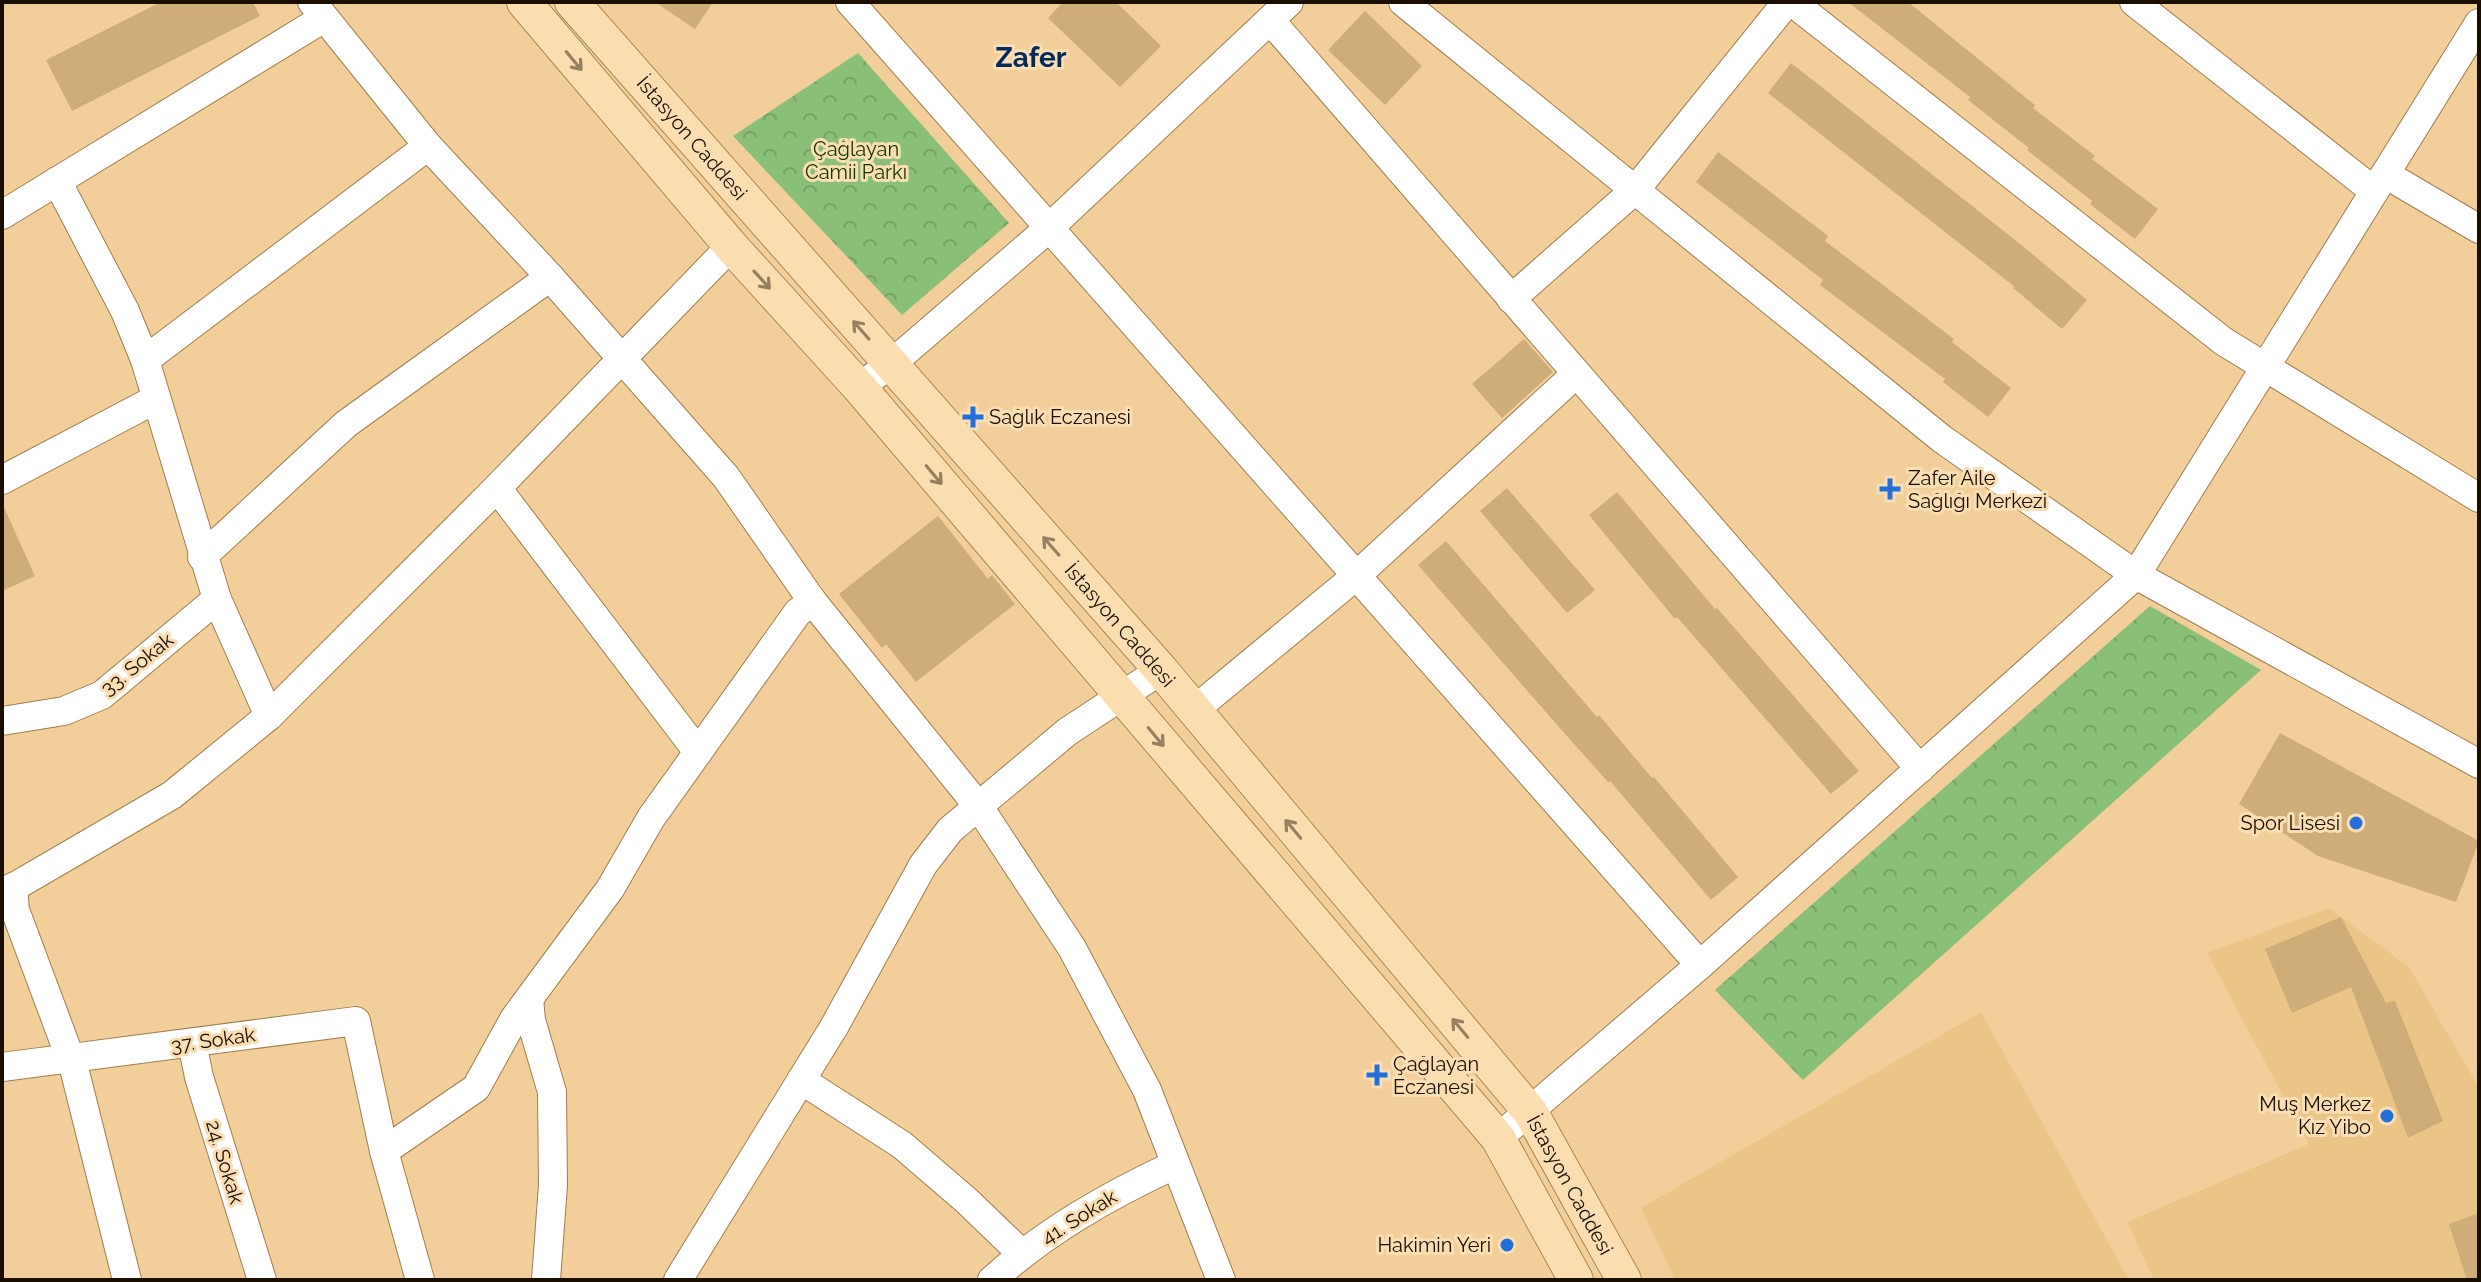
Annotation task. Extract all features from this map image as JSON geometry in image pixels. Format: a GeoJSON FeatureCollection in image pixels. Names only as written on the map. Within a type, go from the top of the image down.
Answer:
{"type":"FeatureCollection","features":[{"type":"Feature","properties":{"kind":"main road","name":"İstasyon Caddesi"},"geometry":{"type":"LineString","coordinates":[[524,2],[731,246],[859,387],[1498,1138],[1576,1280]]}},
{"type":"Feature","properties":{"kind":"main road","name":"İstasyon Caddesi"},"geometry":{"type":"LineString","coordinates":[[572,2],[1161,670],[1531,1113],[1624,1280]]}},
{"type":"Feature","properties":{"kind":"street"},"geometry":{"type":"LineString","coordinates":[[850,2],[1700,965]]}},
{"type":"Feature","properties":{"kind":"street"},"geometry":{"type":"LineString","coordinates":[[1403,2],[1942,439],[2136,575],[2479,764]]}},
{"type":"Feature","properties":{"kind":"street"},"geometry":{"type":"LineString","coordinates":[[1511,299],[1636,189],[1789,2],[2223,341],[2479,498]]}},
{"type":"Feature","properties":{"kind":"street"},"geometry":{"type":"LineString","coordinates":[[2134,2],[2380,182],[2479,229]]}},
{"type":"Feature","properties":{"kind":"street"},"geometry":{"type":"LineString","coordinates":[[2,215],[318,10],[428,146],[550,277],[726,477],[813,602],[979,807],[1072,948],[1147,1090],[1221,1280]]}},
{"type":"Feature","properties":{"kind":"street"},"geometry":{"type":"LineString","coordinates":[[859,387],[891,364],[1049,228],[1279,11],[1511,299],[1920,769]]}},
{"type":"Feature","properties":{"kind":"street"},"geometry":{"type":"LineString","coordinates":[[1498,1138],[1531,1113],[1700,965],[2136,575],[2479,23]]}},
{"type":"Feature","properties":{"kind":"street"},"geometry":{"type":"LineString","coordinates":[[145,360],[428,146]]}},
{"type":"Feature","properties":{"kind":"street"},"geometry":{"type":"LineString","coordinates":[[57,181],[125,311],[145,360],[202,557],[217,599],[269,716]]}},
{"type":"Feature","properties":{"kind":"street"},"geometry":{"type":"LineString","coordinates":[[127,1280],[70,1059],[7,891],[172,795],[269,716],[497,488],[731,246]]}},
{"type":"Feature","properties":{"kind":"street"},"geometry":{"type":"LineString","coordinates":[[202,557],[346,424],[550,277]]}},
{"type":"Feature","properties":{"kind":"street"},"geometry":{"type":"LineString","coordinates":[[1193,711],[1356,576],[1576,374]]}},
{"type":"Feature","properties":{"kind":"street"},"geometry":{"type":"LineString","coordinates":[[2,480],[156,399]]}},
{"type":"Feature","properties":{"kind":"street"},"geometry":{"type":"LineString","coordinates":[[497,488],[698,752]]}},
{"type":"Feature","properties":{"kind":"street","name":"33. Sokak"},"geometry":{"type":"LineString","coordinates":[[2,721],[64,711],[102,695],[217,599]]}},
{"type":"Feature","properties":{"kind":"street"},"geometry":{"type":"LineString","coordinates":[[420,1280],[384,1151],[476,1088],[514,1019],[610,889],[651,818],[798,612],[813,602]]}},
{"type":"Feature","properties":{"kind":"street"},"geometry":{"type":"LineString","coordinates":[[678,1280],[834,1027],[923,865],[950,830],[1067,732],[1161,670]]}},
{"type":"Feature","properties":{"kind":"street"},"geometry":{"type":"LineString","coordinates":[[529,999],[531,1020],[552,1092],[553,1185],[546,1280]]}},
{"type":"Feature","properties":{"kind":"street","name":"37. Sokak"},"geometry":{"type":"LineString","coordinates":[[2,1067],[356,1021],[384,1151]]}},
{"type":"Feature","properties":{"kind":"street","name":"24. Sokak"},"geometry":{"type":"LineString","coordinates":[[192,1043],[199,1077],[262,1280]]}},
{"type":"Feature","properties":{"kind":"street"},"geometry":{"type":"LineString","coordinates":[[801,1080],[902,1145],[1021,1253]]}},
{"type":"Feature","properties":{"kind":"street","name":"41. Sokak"},"geometry":{"type":"LineString","coordinates":[[992,1280],[1021,1253],[1111,1195],[1174,1165]]}},
{"type":"Feature","properties":{"kind":"shaded area","name":"Muş Merkez Kız Yibo"},"geometry":{"type":"Polygon","coordinates":[[[2329,908],[2409,967],[2479,1088],[2479,1280],[2154,1280],[2127,1222],[2309,1144],[2207,953],[2329,908]]]}},
{"type":"Feature","properties":{"kind":"shaded area"},"geometry":{"type":"Polygon","coordinates":[[[1981,1012],[2129,1280],[1675,1280],[1641,1208],[1981,1012]]]}},
{"type":"Feature","properties":{"kind":"green space","name":"Çağlayan Camii Parkı"},"geometry":{"type":"Polygon","coordinates":[[[858,53],[1009,223],[902,315],[733,136],[858,53]]]}},
{"type":"Feature","properties":{"kind":"green space"},"geometry":{"type":"Polygon","coordinates":[[[2150,606],[2261,670],[1803,1080],[1715,990],[2150,606]]]}},
{"type":"Feature","properties":{"kind":"building"},"geometry":{"type":"Polygon","coordinates":[[[161,2],[253,2],[260,16],[72,111],[46,60],[161,2]]]}},
{"type":"Feature","properties":{"kind":"building"},"geometry":{"type":"Polygon","coordinates":[[[655,2],[713,2],[695,29],[655,2]]]}},
{"type":"Feature","properties":{"kind":"building"},"geometry":{"type":"Polygon","coordinates":[[[1063,2],[1116,2],[1161,46],[1120,87],[1048,18],[1063,2]]]}},
{"type":"Feature","properties":{"kind":"building"},"geometry":{"type":"Polygon","coordinates":[[[1848,2],[1908,2],[2095,156],[2092,159],[2158,209],[2135,239],[1968,100],[1970,97],[1848,2]]]}},
{"type":"Feature","properties":{"kind":"building"},"geometry":{"type":"Polygon","coordinates":[[[1365,11],[1422,66],[1385,105],[1328,50],[1365,11]]]}},
{"type":"Feature","properties":{"kind":"building"},"geometry":{"type":"Polygon","coordinates":[[[1791,63],[2087,300],[2062,329],[2015,287],[1768,93],[1791,63]]]}},
{"type":"Feature","properties":{"kind":"building"},"geometry":{"type":"Polygon","coordinates":[[[1718,152],[1828,236],[1825,241],[1954,339],[1952,342],[2011,388],[1988,417],[1943,382],[1945,379],[1820,285],[1823,280],[1696,182],[1718,152]]]}},
{"type":"Feature","properties":{"kind":"building"},"geometry":{"type":"Polygon","coordinates":[[[1524,339],[1553,372],[1502,418],[1472,384],[1524,339]]]}},
{"type":"Feature","properties":{"kind":"building"},"geometry":{"type":"Polygon","coordinates":[[[1507,488],[1595,590],[1567,613],[1480,511],[1507,488]]]}},
{"type":"Feature","properties":{"kind":"building"},"geometry":{"type":"Polygon","coordinates":[[[1617,492],[1715,609],[1859,771],[1831,794],[1677,617],[1675,619],[1589,515],[1617,492]]]}},
{"type":"Feature","properties":{"kind":"building"},"geometry":{"type":"Polygon","coordinates":[[[2,503],[35,576],[2,591],[2,503]]]}},
{"type":"Feature","properties":{"kind":"building"},"geometry":{"type":"Polygon","coordinates":[[[938,516],[988,579],[992,575],[1015,604],[916,682],[886,644],[882,648],[839,594],[938,516]]]}},
{"type":"Feature","properties":{"kind":"building"},"geometry":{"type":"Polygon","coordinates":[[[1446,541],[1738,877],[1711,900],[1418,565],[1446,541]]]}},
{"type":"Feature","properties":{"kind":"building","name":"Spor Lisesi"},"geometry":{"type":"Polygon","coordinates":[[[2280,733],[2479,841],[2456,902],[2318,856],[2239,804],[2280,733]]]}},
{"type":"Feature","properties":{"kind":"building"},"geometry":{"type":"Polygon","coordinates":[[[2341,917],[2386,1003],[2395,1001],[2443,1121],[2408,1138],[2351,987],[2292,1013],[2265,949],[2341,917]]]}},
{"type":"Feature","properties":{"kind":"building"},"geometry":{"type":"Polygon","coordinates":[[[2476,1214],[2479,1223],[2479,1280],[2467,1280],[2449,1224],[2476,1214]]]}},
{"type":"Feature","properties":{"kind":"place","name":"Sağlık Eczanesi"},"geometry":{"type":"Point","coordinates":[973,417]}},
{"type":"Feature","properties":{"kind":"place","name":"Zafer Aile Sağlığı Merkezi"},"geometry":{"type":"Point","coordinates":[1890,489]}},
{"type":"Feature","properties":{"kind":"place","name":"Spor Lisesi"},"geometry":{"type":"Point","coordinates":[2356,823]}},
{"type":"Feature","properties":{"kind":"place","name":"Çağlayan Eczanesi"},"geometry":{"type":"Point","coordinates":[1377,1075]}},
{"type":"Feature","properties":{"kind":"place","name":"Muş Merkez Kız Yibo"},"geometry":{"type":"Point","coordinates":[2387,1116]}},
{"type":"Feature","properties":{"kind":"place","name":"Hakimin Yeri"},"geometry":{"type":"Point","coordinates":[1507,1245]}},
{"type":"Feature","properties":{"kind":"district","name":"Zafer"},"geometry":{"type":"Point","coordinates":[1031,57]}}]}
